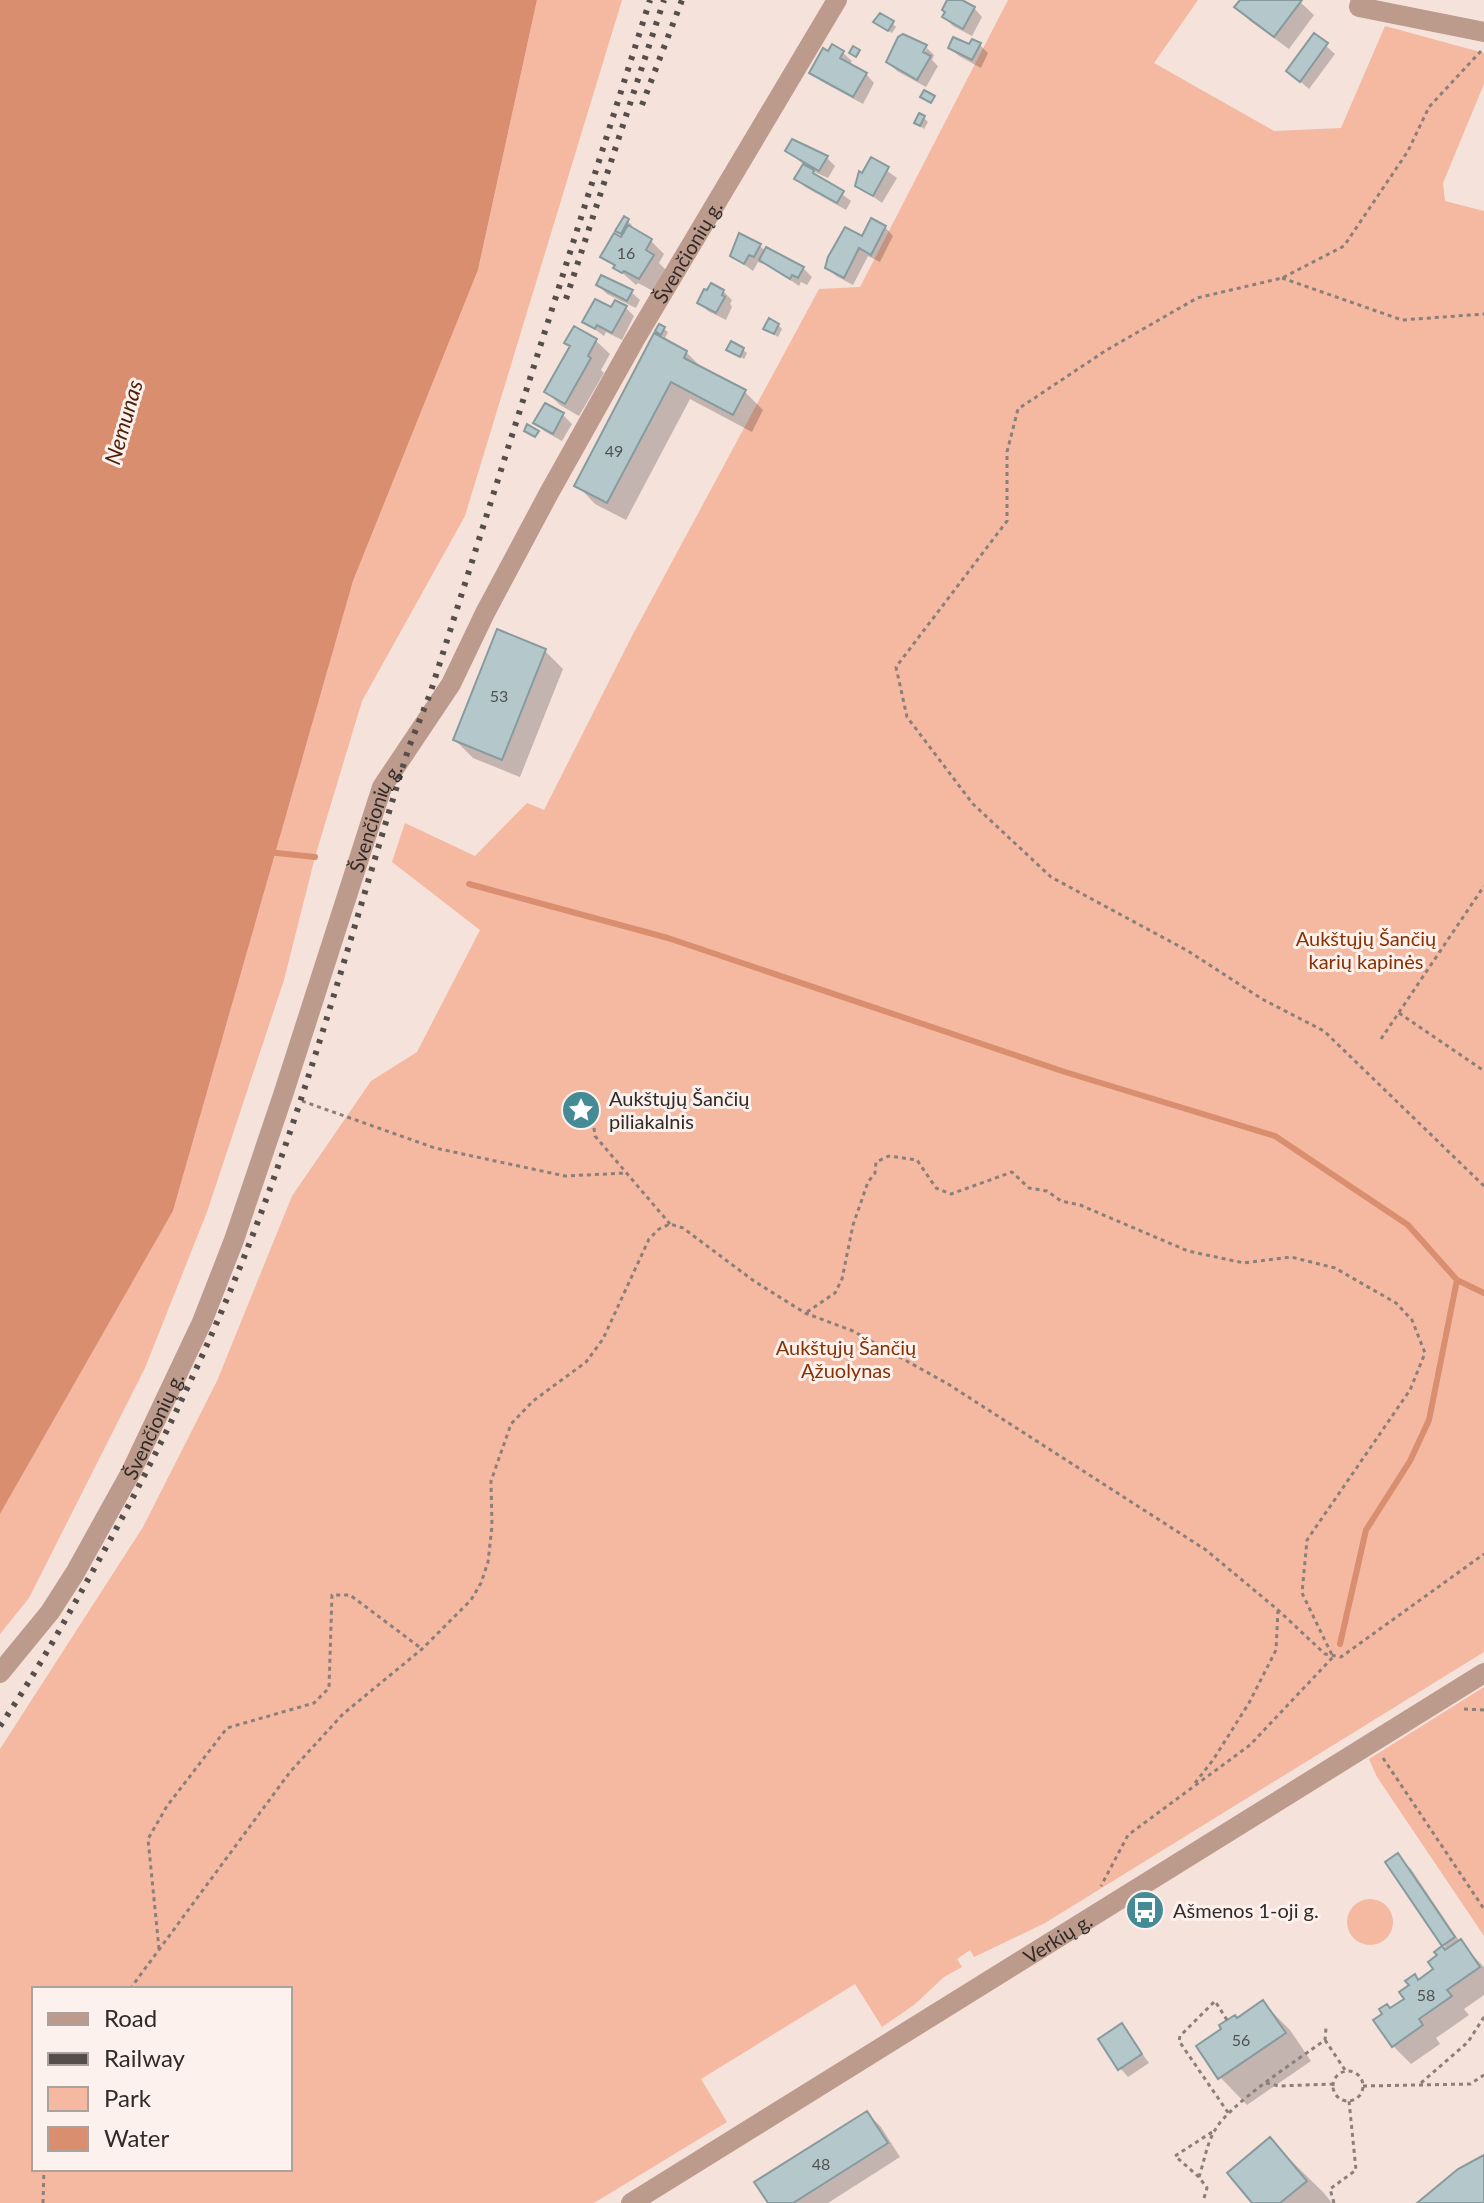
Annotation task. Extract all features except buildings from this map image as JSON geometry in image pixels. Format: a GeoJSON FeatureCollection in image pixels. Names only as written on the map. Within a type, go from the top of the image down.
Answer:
{"type":"FeatureCollection","features":[{"type":"Feature","properties":{"kind":"street","name":"Švenčionių g."},"geometry":{"type":"LineString","coordinates":[[0,1673],[50,1612],[131,1472],[202,1322],[234,1240],[283,1095],[382,787],[451,684],[513,560],[619,369],[837,0]]}},
{"type":"Feature","properties":{"kind":"street"},"geometry":{"type":"LineString","coordinates":[[1361,0],[1359,7],[1484,32]]}},
{"type":"Feature","properties":{"kind":"street","name":"Verkių g."},"geometry":{"type":"LineString","coordinates":[[631,2203],[1484,1673]]}},
{"type":"Feature","properties":{"kind":"path"},"geometry":{"type":"LineString","coordinates":[[1484,48],[1429,107],[1408,151],[1344,246],[1282,278],[1197,298],[1105,351],[1018,409],[1007,452],[1007,521],[896,667],[907,717],[973,804],[1051,877],[1188,951],[1262,999],[1324,1031],[1484,1186]]}},
{"type":"Feature","properties":{"kind":"path"},"geometry":{"type":"LineString","coordinates":[[1282,278],[1402,320],[1484,314]]}},
{"type":"Feature","properties":{"kind":"path"},"geometry":{"type":"LineString","coordinates":[[1381,1039],[1484,886]]}},
{"type":"Feature","properties":{"kind":"path"},"geometry":{"type":"LineString","coordinates":[[1399,1013],[1484,1071]]}},
{"type":"Feature","properties":{"kind":"path"},"geometry":{"type":"LineString","coordinates":[[283,1095],[435,1148],[565,1176],[626,1173]]}},
{"type":"Feature","properties":{"kind":"path"},"geometry":{"type":"LineString","coordinates":[[593,1120],[595,1136],[670,1224],[683,1228],[754,1281],[805,1313],[853,1331],[948,1384],[1206,1550],[1325,1654],[1341,1657],[1484,1554]]}},
{"type":"Feature","properties":{"kind":"path"},"geometry":{"type":"LineString","coordinates":[[805,1313],[835,1293],[842,1279],[853,1225],[868,1182],[875,1173],[876,1162],[889,1156],[917,1160],[936,1188],[951,1194],[1012,1172],[1029,1188],[1047,1191],[1061,1201],[1080,1205],[1188,1251],[1244,1263],[1291,1257],[1335,1268],[1396,1303],[1412,1320],[1425,1353],[1410,1390],[1307,1540],[1302,1593],[1333,1657]]}},
{"type":"Feature","properties":{"kind":"path"},"geometry":{"type":"LineString","coordinates":[[132,1987],[290,1772],[343,1714],[422,1649],[471,1600],[488,1562],[492,1526],[491,1481],[511,1424],[533,1401],[586,1362],[603,1339],[649,1239],[670,1224]]}},
{"type":"Feature","properties":{"kind":"path"},"geometry":{"type":"LineString","coordinates":[[159,1951],[148,1839],[167,1806],[227,1728],[314,1703],[329,1688],[332,1595],[350,1595],[422,1649]]}},
{"type":"Feature","properties":{"kind":"path"},"geometry":{"type":"LineString","coordinates":[[1190,1789],[1213,1760],[1249,1703],[1276,1650],[1278,1610]]}},
{"type":"Feature","properties":{"kind":"path"},"geometry":{"type":"LineString","coordinates":[[1100,1888],[1128,1835],[1250,1745],[1333,1657]]}},
{"type":"Feature","properties":{"kind":"path"},"geometry":{"type":"LineString","coordinates":[[1456,1708],[1484,1710]]}},
{"type":"Feature","properties":{"kind":"path"},"geometry":{"type":"LineString","coordinates":[[1381,1755],[1484,1909]]}},
{"type":"Feature","properties":{"kind":"path"},"geometry":{"type":"LineString","coordinates":[[1227,2020],[1215,2001],[1180,2036],[1179,2041],[1229,2114]]}},
{"type":"Feature","properties":{"kind":"path"},"geometry":{"type":"LineString","coordinates":[[1419,2084],[1468,2042],[1484,2017]]}},
{"type":"Feature","properties":{"kind":"path"},"geometry":{"type":"LineString","coordinates":[[1326,2028],[1325,2040],[1345,2071],[1358,2074],[1363,2086],[1359,2096],[1349,2101],[1335,2093],[1333,2084],[1335,2078],[1345,2071]]}},
{"type":"Feature","properties":{"kind":"path"},"geometry":{"type":"LineString","coordinates":[[1204,2198],[1207,2188],[1175,2156],[1215,2130],[1266,2083],[1325,2040]]}},
{"type":"Feature","properties":{"kind":"path"},"geometry":{"type":"LineString","coordinates":[[1363,2086],[1470,2084],[1484,2075]]}},
{"type":"Feature","properties":{"kind":"path"},"geometry":{"type":"LineString","coordinates":[[1266,2083],[1279,2086],[1333,2084]]}},
{"type":"Feature","properties":{"kind":"path"},"geometry":{"type":"LineString","coordinates":[[1334,2203],[1330,2189],[1356,2170],[1349,2101]]}},
{"type":"Feature","properties":{"kind":"path"},"geometry":{"type":"LineString","coordinates":[[1199,2177],[1215,2130]]}},
{"type":"Feature","properties":{"kind":"path"},"geometry":{"type":"LineString","coordinates":[[43,2203],[44,2171]]}},
{"type":"Feature","properties":{"kind":"green space"},"geometry":{"type":"Polygon","coordinates":[[[537,0],[622,0],[465,516],[362,701],[315,857],[284,980],[207,1212],[145,1368],[29,1598],[0,1634],[0,1514],[173,1211],[353,581],[478,270],[537,0]]]}},
{"type":"Feature","properties":{"kind":"green space","name":"Aukštųjų Šančių Ąžuolynas"},"geometry":{"type":"Polygon","coordinates":[[[1008,0],[1198,0],[1154,63],[1274,131],[1341,128],[1385,26],[1484,53],[1484,84],[1443,183],[1445,201],[1484,211],[1484,1652],[1045,1923],[974,1957],[970,1950],[957,1959],[962,1967],[944,1977],[914,2005],[882,2027],[855,1984],[701,2079],[727,2122],[594,2203],[0,2203],[0,1749],[143,1527],[217,1381],[292,1196],[371,1081],[417,1052],[480,930],[392,862],[405,823],[475,856],[527,803],[544,810],[632,636],[819,289],[860,287],[1008,0]]]}},
{"type":"Feature","properties":{"kind":"green space"},"geometry":{"type":"Polygon","coordinates":[[[1484,1687],[1484,1936],[1377,1777],[1369,1759],[1484,1687]]]}},
{"type":"Feature","properties":{"kind":"green space"},"geometry":{"type":"Polygon","coordinates":[[[1370,1899],[1387,1905],[1393,1922],[1387,1939],[1370,1945],[1353,1939],[1347,1922],[1353,1905],[1370,1899]]]}},
{"type":"Feature","properties":{"kind":"water","name":"Nemunas"},"geometry":{"type":"Polygon","coordinates":[[[0,0],[537,0],[478,270],[353,581],[173,1211],[0,1514],[0,0]]]}},
{"type":"Feature","properties":{"kind":"waterway"},"geometry":{"type":"LineString","coordinates":[[267,852],[315,857]]}},
{"type":"Feature","properties":{"kind":"waterway"},"geometry":{"type":"LineString","coordinates":[[469,884],[668,938],[1065,1072],[1275,1136],[1408,1225],[1457,1280],[1484,1293]]}},
{"type":"Feature","properties":{"kind":"waterway"},"geometry":{"type":"LineString","coordinates":[[1340,1644],[1366,1530],[1410,1461],[1429,1420],[1457,1280]]}},
{"type":"Feature","properties":{"kind":"railway"},"geometry":{"type":"LineString","coordinates":[[0,1726],[69,1614],[164,1437],[229,1294],[267,1197],[650,0]]}},
{"type":"Feature","properties":{"kind":"railway"},"geometry":{"type":"LineString","coordinates":[[566,299],[664,0]]}},
{"type":"Feature","properties":{"kind":"railway"},"geometry":{"type":"LineString","coordinates":[[642,105],[682,0]]}},
{"type":"Feature","properties":{"kind":"place","name":"Aukštųjų Šančių piliakalnis"},"geometry":{"type":"Point","coordinates":[581,1110]}},
{"type":"Feature","properties":{"kind":"place","name":"Ašmenos 1-oji g."},"geometry":{"type":"Point","coordinates":[1145,1910]}},
{"type":"Feature","properties":{"kind":"park label","name":"Aukštųjų Šančių karių kapinės"},"geometry":{"type":"Point","coordinates":[1366,950]}}]}
